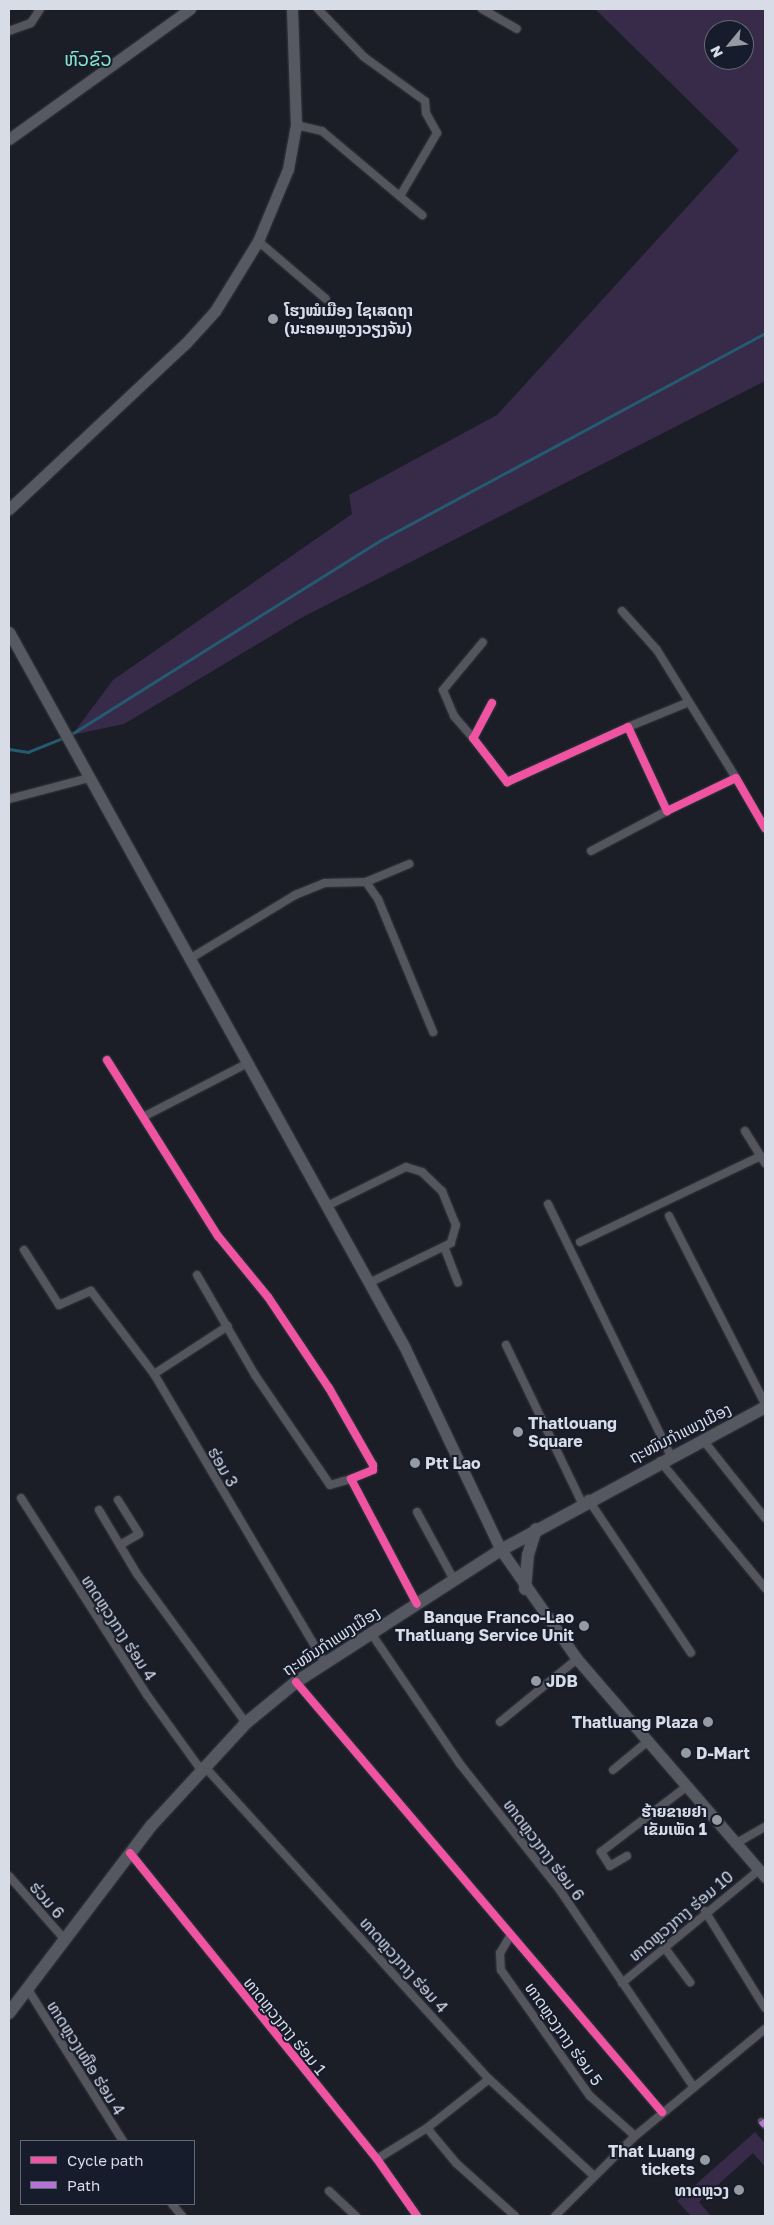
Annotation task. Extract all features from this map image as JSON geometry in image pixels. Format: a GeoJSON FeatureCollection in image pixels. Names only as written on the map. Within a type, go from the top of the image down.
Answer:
{"type":"FeatureCollection","features":[{"type":"Feature","properties":{"kind":"main road"},"geometry":{"type":"LineString","coordinates":[[9,139],[190,9]]}},
{"type":"Feature","properties":{"kind":"main road"},"geometry":{"type":"LineString","coordinates":[[9,509],[185,344],[215,311],[258,242],[288,169],[296,126],[292,9]]}},
{"type":"Feature","properties":{"kind":"main road"},"geometry":{"type":"LineString","coordinates":[[9,632],[191,958],[369,1283],[501,1550],[525,1588],[577,1659],[762,1874]]}},
{"type":"Feature","properties":{"kind":"main road","name":"ຖະໜົນກຳແພງເມືອງ"},"geometry":{"type":"LineString","coordinates":[[9,2012],[130,1853],[203,1768],[246,1723],[296,1682],[324,1661],[536,1529],[765,1406]]}},
{"type":"Feature","properties":{"kind":"main road"},"geometry":{"type":"LineString","coordinates":[[525,1588],[528,1555],[536,1529]]}},
{"type":"Feature","properties":{"kind":"street"},"geometry":{"type":"LineString","coordinates":[[9,31],[32,23],[40,9]]}},
{"type":"Feature","properties":{"kind":"street"},"geometry":{"type":"LineString","coordinates":[[318,9],[364,57],[425,101],[426,113],[437,133],[400,196]]}},
{"type":"Feature","properties":{"kind":"street"},"geometry":{"type":"LineString","coordinates":[[482,9],[517,28]]}},
{"type":"Feature","properties":{"kind":"street"},"geometry":{"type":"LineString","coordinates":[[296,126],[322,131],[422,215]]}},
{"type":"Feature","properties":{"kind":"street"},"geometry":{"type":"LineString","coordinates":[[258,242],[326,299]]}},
{"type":"Feature","properties":{"kind":"street"},"geometry":{"type":"LineString","coordinates":[[622,611],[657,650],[765,828]]}},
{"type":"Feature","properties":{"kind":"street"},"geometry":{"type":"LineString","coordinates":[[483,642],[443,690],[454,716],[507,782],[689,702]]}},
{"type":"Feature","properties":{"kind":"street"},"geometry":{"type":"LineString","coordinates":[[473,738],[492,703]]}},
{"type":"Feature","properties":{"kind":"street"},"geometry":{"type":"LineString","coordinates":[[628,728],[667,811]]}},
{"type":"Feature","properties":{"kind":"street"},"geometry":{"type":"LineString","coordinates":[[9,799],[89,778]]}},
{"type":"Feature","properties":{"kind":"street"},"geometry":{"type":"LineString","coordinates":[[590,851],[736,778]]}},
{"type":"Feature","properties":{"kind":"street"},"geometry":{"type":"LineString","coordinates":[[191,958],[296,895],[325,884],[366,882],[410,864]]}},
{"type":"Feature","properties":{"kind":"street"},"geometry":{"type":"LineString","coordinates":[[366,882],[378,899],[433,1032]]}},
{"type":"Feature","properties":{"kind":"street"},"geometry":{"type":"LineString","coordinates":[[107,1060],[218,1236],[268,1297],[329,1388],[373,1465],[373,1470],[330,1485],[197,1275]]}},
{"type":"Feature","properties":{"kind":"street"},"geometry":{"type":"LineString","coordinates":[[143,1117],[248,1063]]}},
{"type":"Feature","properties":{"kind":"street"},"geometry":{"type":"LineString","coordinates":[[745,1131],[765,1163]]}},
{"type":"Feature","properties":{"kind":"street"},"geometry":{"type":"LineString","coordinates":[[580,1242],[761,1156]]}},
{"type":"Feature","properties":{"kind":"street"},"geometry":{"type":"LineString","coordinates":[[327,1206],[406,1167],[416,1169],[442,1191],[454,1216],[456,1233],[445,1249],[369,1283]]}},
{"type":"Feature","properties":{"kind":"street"},"geometry":{"type":"LineString","coordinates":[[548,1204],[666,1458],[765,1588]]}},
{"type":"Feature","properties":{"kind":"street"},"geometry":{"type":"LineString","coordinates":[[669,1216],[765,1406]]}},
{"type":"Feature","properties":{"kind":"street"},"geometry":{"type":"LineString","coordinates":[[445,1249],[458,1283]]}},
{"type":"Feature","properties":{"kind":"street","name":"ຮ່ອມ 3"},"geometry":{"type":"LineString","coordinates":[[24,1250],[59,1305],[91,1291],[154,1374],[324,1661]]}},
{"type":"Feature","properties":{"kind":"street"},"geometry":{"type":"LineString","coordinates":[[154,1374],[228,1326]]}},
{"type":"Feature","properties":{"kind":"street"},"geometry":{"type":"LineString","coordinates":[[506,1345],[585,1501],[691,1653]]}},
{"type":"Feature","properties":{"kind":"street"},"geometry":{"type":"LineString","coordinates":[[703,1440],[765,1518]]}},
{"type":"Feature","properties":{"kind":"street"},"geometry":{"type":"LineString","coordinates":[[351,1479],[418,1604]]}},
{"type":"Feature","properties":{"kind":"street","name":"ທາດຫຼວງກາງ ຮ່ອມ 4"},"geometry":{"type":"LineString","coordinates":[[21,1498],[146,1695],[203,1768],[489,2079],[592,2174]]}},
{"type":"Feature","properties":{"kind":"street"},"geometry":{"type":"LineString","coordinates":[[118,1500],[139,1534],[120,1545]]}},
{"type":"Feature","properties":{"kind":"street"},"geometry":{"type":"LineString","coordinates":[[98,1510],[120,1545],[246,1723]]}},
{"type":"Feature","properties":{"kind":"street"},"geometry":{"type":"LineString","coordinates":[[417,1512],[454,1580]]}},
{"type":"Feature","properties":{"kind":"street","name":"ທາດຫຼວງກາງ ຮ່ອມ 6"},"geometry":{"type":"LineString","coordinates":[[371,1633],[460,1764],[559,1889],[693,2086]]}},
{"type":"Feature","properties":{"kind":"street"},"geometry":{"type":"LineString","coordinates":[[500,1722],[577,1659]]}},
{"type":"Feature","properties":{"kind":"street"},"geometry":{"type":"LineString","coordinates":[[296,1682],[510,1936],[662,2112]]}},
{"type":"Feature","properties":{"kind":"street"},"geometry":{"type":"LineString","coordinates":[[613,1770],[648,1741]]}},
{"type":"Feature","properties":{"kind":"street"},"geometry":{"type":"LineString","coordinates":[[627,1856],[610,1866],[601,1852],[686,1787]]}},
{"type":"Feature","properties":{"kind":"street"},"geometry":{"type":"LineString","coordinates":[[735,1844],[765,1827]]}},
{"type":"Feature","properties":{"kind":"street","name":"ທາດຫຼວງກາງ ຮ່ອມ 1"},"geometry":{"type":"LineString","coordinates":[[130,1853],[377,2159],[417,2216]]}},
{"type":"Feature","properties":{"kind":"street","name":"ທາດຫຼວງກາງ ຮ່ອມ 10"},"geometry":{"type":"LineString","coordinates":[[622,1983],[705,1911],[762,1874]]}},
{"type":"Feature","properties":{"kind":"street","name":"ຮ່ວມ 6"},"geometry":{"type":"LineString","coordinates":[[9,1876],[65,1940]]}},
{"type":"Feature","properties":{"kind":"street"},"geometry":{"type":"LineString","coordinates":[[705,1911],[765,2008]]}},
{"type":"Feature","properties":{"kind":"street","name":"ທາດຫຼວງກາງ ຮ່ອມ 5"},"geometry":{"type":"LineString","coordinates":[[510,1936],[500,1953],[501,1970],[590,2096],[635,2136]]}},
{"type":"Feature","properties":{"kind":"street"},"geometry":{"type":"LineString","coordinates":[[664,1947],[690,1982]]}},
{"type":"Feature","properties":{"kind":"street","name":"ທາດຫຼວງເໜືອ ຮ່ອມ 4"},"geometry":{"type":"LineString","coordinates":[[27,1988],[122,2140]]}},
{"type":"Feature","properties":{"kind":"street"},"geometry":{"type":"LineString","coordinates":[[555,2216],[592,2174],[693,2086],[765,2029]]}},
{"type":"Feature","properties":{"kind":"street"},"geometry":{"type":"LineString","coordinates":[[377,2159],[427,2128],[489,2079]]}},
{"type":"Feature","properties":{"kind":"street"},"geometry":{"type":"LineString","coordinates":[[427,2128],[456,2163],[515,2216]]}},
{"type":"Feature","properties":{"kind":"street"},"geometry":{"type":"LineString","coordinates":[[329,2191],[356,2216]]}},
{"type":"Feature","properties":{"kind":"street"},"geometry":{"type":"LineString","coordinates":[[173,2205],[182,2216]]}},
{"type":"Feature","properties":{"kind":"shaded area"},"geometry":{"type":"Polygon","coordinates":[[[595,9],[765,9],[765,381],[301,618],[124,724],[72,735],[113,680],[352,514],[349,495],[497,415],[739,150],[595,9]]]}},
{"type":"Feature","properties":{"kind":"shaded area"},"geometry":{"type":"Polygon","coordinates":[[[755,2132],[765,2143],[765,2167],[753,2153],[699,2202],[711,2216],[691,2216],[677,2201],[755,2132]]]}},
{"type":"Feature","properties":{"kind":"waterway"},"geometry":{"type":"LineString","coordinates":[[70,735],[379,541],[765,333]]}},
{"type":"Feature","properties":{"kind":"waterway"},"geometry":{"type":"LineString","coordinates":[[9,749],[28,752],[63,738]]}},
{"type":"Feature","properties":{"kind":"marked path"},"geometry":{"type":"LineString","coordinates":[[761,2121],[765,2126]]}},
{"type":"Feature","properties":{"kind":"cycle path"},"geometry":{"type":"LineString","coordinates":[[492,703],[473,738],[507,782],[628,727],[667,811],[736,778],[765,828]]}},
{"type":"Feature","properties":{"kind":"cycle path"},"geometry":{"type":"LineString","coordinates":[[107,1060],[218,1236],[268,1297],[329,1388],[373,1465],[373,1470],[351,1479],[417,1604]]}},
{"type":"Feature","properties":{"kind":"cycle path"},"geometry":{"type":"LineString","coordinates":[[296,1682],[662,2112]]}},
{"type":"Feature","properties":{"kind":"cycle path"},"geometry":{"type":"LineString","coordinates":[[130,1853],[377,2159],[417,2216]]}},
{"type":"Feature","properties":{"kind":"place","name":"ໂຮງໝໍເມືອງ ໄຊເສດຖາ (ນະຄອນຫຼວງວຽງຈັນ)"},"geometry":{"type":"Point","coordinates":[273,319]}},
{"type":"Feature","properties":{"kind":"place","name":"Thatlouang Square"},"geometry":{"type":"Point","coordinates":[518,1432]}},
{"type":"Feature","properties":{"kind":"place","name":"Ptt Lao"},"geometry":{"type":"Point","coordinates":[415,1463]}},
{"type":"Feature","properties":{"kind":"place","name":"Banque Franco-Lao Thatluang Service Unit"},"geometry":{"type":"Point","coordinates":[584,1626]}},
{"type":"Feature","properties":{"kind":"place","name":"JDB"},"geometry":{"type":"Point","coordinates":[536,1681]}},
{"type":"Feature","properties":{"kind":"place","name":"Thatluang Plaza"},"geometry":{"type":"Point","coordinates":[708,1722]}},
{"type":"Feature","properties":{"kind":"place","name":"D-Mart"},"geometry":{"type":"Point","coordinates":[686,1753]}},
{"type":"Feature","properties":{"kind":"place","name":"ຮ້າຍຂາຍຢາ ເຂັມເພັດ 1"},"geometry":{"type":"Point","coordinates":[717,1820]}},
{"type":"Feature","properties":{"kind":"place","name":"That Luang tickets"},"geometry":{"type":"Point","coordinates":[705,2160]}},
{"type":"Feature","properties":{"kind":"place","name":"ທາດຫຼວງ"},"geometry":{"type":"Point","coordinates":[739,2190]}},
{"type":"Feature","properties":{"kind":"district","name":"ຫົວຂົວ"},"geometry":{"type":"Point","coordinates":[88,59]}}]}
